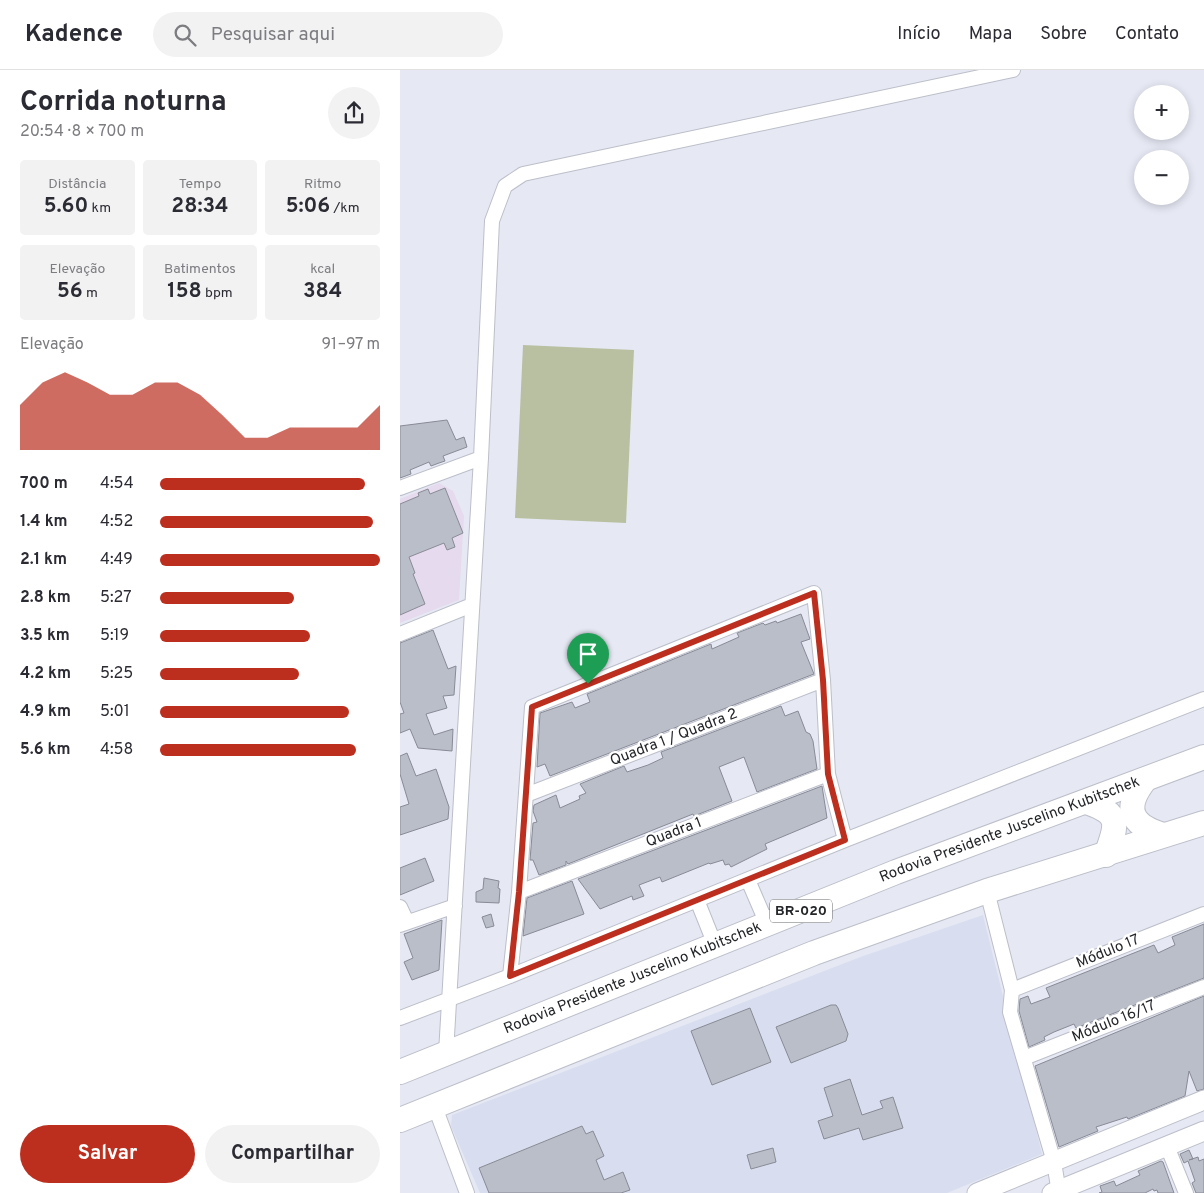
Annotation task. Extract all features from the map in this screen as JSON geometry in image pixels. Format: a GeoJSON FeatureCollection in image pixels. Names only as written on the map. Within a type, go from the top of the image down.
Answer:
{"type":"FeatureCollection","features":[{"type":"Feature","properties":{"kind":"highway","name":"Rodovia Presidente Juscelino Kubitschek"},"geometry":{"type":"LineString","coordinates":[[400,1072],[896,872],[1204,757]]}},
{"type":"Feature","properties":{"kind":"highway"},"geometry":{"type":"LineString","coordinates":[[1144,781],[1136,791],[1132,811],[1141,825],[1164,836]]}},
{"type":"Feature","properties":{"kind":"highway"},"geometry":{"type":"LineString","coordinates":[[1086,802],[1102,807],[1110,814],[1115,825],[1113,837],[1106,854]]}},
{"type":"Feature","properties":{"kind":"highway","name":"BR-020"},"geometry":{"type":"LineString","coordinates":[[400,1120],[814,953],[986,891],[1204,823]]}},
{"type":"Feature","properties":{"kind":"street"},"geometry":{"type":"LineString","coordinates":[[446,1053],[492,221],[505,186],[523,174],[1013,70]]}},
{"type":"Feature","properties":{"kind":"street"},"geometry":{"type":"LineString","coordinates":[[400,488],[480,458]]}},
{"type":"Feature","properties":{"kind":"street"},"geometry":{"type":"LineString","coordinates":[[510,976],[519,892],[532,707],[814,593],[823,680],[828,774],[845,840]]}},
{"type":"Feature","properties":{"kind":"street"},"geometry":{"type":"LineString","coordinates":[[400,634],[472,605]]}},
{"type":"Feature","properties":{"kind":"street","name":"Quadra 1 / Quadra 2"},"geometry":{"type":"LineString","coordinates":[[526,795],[823,680]]}},
{"type":"Feature","properties":{"kind":"street"},"geometry":{"type":"LineString","coordinates":[[400,1018],[510,976],[845,840],[1204,699]]}},
{"type":"Feature","properties":{"kind":"street","name":"Quadra 1"},"geometry":{"type":"LineString","coordinates":[[519,892],[828,774]]}},
{"type":"Feature","properties":{"kind":"street"},"geometry":{"type":"LineString","coordinates":[[748,880],[767,924]]}},
{"type":"Feature","properties":{"kind":"street"},"geometry":{"type":"LineString","coordinates":[[986,891],[1012,990],[1010,1012],[1054,1162],[1057,1192],[1204,1132]]}},
{"type":"Feature","properties":{"kind":"street"},"geometry":{"type":"LineString","coordinates":[[697,900],[715,945]]}},
{"type":"Feature","properties":{"kind":"street"},"geometry":{"type":"LineString","coordinates":[[400,907],[403,924],[455,906]]}},
{"type":"Feature","properties":{"kind":"street","name":"Módulo 17"},"geometry":{"type":"LineString","coordinates":[[1012,990],[1204,914]]}},
{"type":"Feature","properties":{"kind":"street","name":"Módulo 16/17"},"geometry":{"type":"LineString","coordinates":[[1024,1058],[1204,986]]}},
{"type":"Feature","properties":{"kind":"street"},"geometry":{"type":"LineString","coordinates":[[977,1193],[1204,1100]]}},
{"type":"Feature","properties":{"kind":"street"},"geometry":{"type":"LineString","coordinates":[[435,1107],[467,1193]]}},
{"type":"Feature","properties":{"kind":"street"},"geometry":{"type":"LineString","coordinates":[[1167,1146],[1186,1193]]}},
{"type":"Feature","properties":{"kind":"shaded area"},"geometry":{"type":"Polygon","coordinates":[[[439,483],[453,491],[464,516],[459,600],[400,623],[400,499],[439,483]]]}},
{"type":"Feature","properties":{"kind":"shaded area"},"geometry":{"type":"Polygon","coordinates":[[[983,915],[1042,1154],[947,1193],[480,1193],[451,1126],[452,1115],[863,956],[983,915]]]}},
{"type":"Feature","properties":{"kind":"green space"},"geometry":{"type":"Polygon","coordinates":[[[523,345],[634,350],[626,523],[515,518],[523,345]]]}},
{"type":"Feature","properties":{"kind":"building"},"geometry":{"type":"Polygon","coordinates":[[[447,420],[456,440],[464,437],[467,447],[443,456],[445,461],[431,466],[429,462],[410,470],[411,474],[400,478],[400,426],[447,420]]]}},
{"type":"Feature","properties":{"kind":"building"},"geometry":{"type":"Polygon","coordinates":[[[445,488],[463,533],[452,538],[455,547],[447,550],[444,543],[409,557],[415,573],[413,574],[425,604],[400,615],[400,504],[419,496],[418,493],[428,489],[430,494],[445,488]]]}},
{"type":"Feature","properties":{"kind":"building"},"geometry":{"type":"Polygon","coordinates":[[[801,614],[810,639],[801,642],[814,674],[550,776],[545,764],[537,767],[540,713],[572,702],[575,708],[590,702],[587,694],[711,644],[712,649],[739,637],[737,633],[763,623],[765,625],[776,621],[777,623],[801,614]]]}},
{"type":"Feature","properties":{"kind":"building"},"geometry":{"type":"Polygon","coordinates":[[[433,630],[448,669],[456,666],[454,695],[443,696],[447,708],[426,714],[434,735],[453,729],[452,751],[418,748],[410,729],[400,733],[400,714],[404,713],[400,702],[400,643],[433,630]]]}},
{"type":"Feature","properties":{"kind":"building"},"geometry":{"type":"Polygon","coordinates":[[[781,706],[785,716],[798,711],[806,732],[810,734],[813,741],[817,769],[757,792],[744,757],[719,767],[732,801],[694,816],[693,814],[568,864],[566,861],[566,865],[539,875],[533,860],[530,860],[533,823],[537,822],[533,811],[534,805],[556,795],[560,808],[580,799],[579,796],[586,793],[580,784],[624,766],[627,772],[648,765],[663,758],[661,752],[781,706]]]}},
{"type":"Feature","properties":{"kind":"building"},"geometry":{"type":"Polygon","coordinates":[[[407,753],[416,776],[436,769],[449,807],[448,819],[400,835],[400,807],[409,804],[400,774],[400,756],[407,753]]]}},
{"type":"Feature","properties":{"kind":"building"},"geometry":{"type":"Polygon","coordinates":[[[822,786],[827,818],[765,844],[767,849],[731,867],[729,864],[725,865],[723,860],[709,863],[662,882],[660,877],[639,885],[644,896],[633,900],[632,896],[600,909],[578,879],[822,786]]]}},
{"type":"Feature","properties":{"kind":"building"},"geometry":{"type":"Polygon","coordinates":[[[425,858],[434,881],[400,895],[400,868],[425,858]]]}},
{"type":"Feature","properties":{"kind":"building"},"geometry":{"type":"Polygon","coordinates":[[[484,878],[499,881],[499,903],[476,902],[476,892],[483,889],[484,878]]]}},
{"type":"Feature","properties":{"kind":"building"},"geometry":{"type":"Polygon","coordinates":[[[572,881],[584,914],[523,936],[527,898],[572,881]]]}},
{"type":"Feature","properties":{"kind":"building"},"geometry":{"type":"Polygon","coordinates":[[[491,914],[494,926],[486,928],[482,917],[491,914]]]}},
{"type":"Feature","properties":{"kind":"building"},"geometry":{"type":"Polygon","coordinates":[[[442,920],[439,970],[412,980],[404,962],[413,958],[404,934],[442,920]]]}},
{"type":"Feature","properties":{"kind":"building"},"geometry":{"type":"Polygon","coordinates":[[[1204,924],[1204,978],[1076,1028],[1074,1024],[1044,1037],[1045,1040],[1029,1047],[1019,1011],[1020,999],[1028,996],[1031,1004],[1050,997],[1046,988],[1154,945],[1158,953],[1175,945],[1172,937],[1204,924]]]}},
{"type":"Feature","properties":{"kind":"building"},"geometry":{"type":"Polygon","coordinates":[[[1204,996],[1204,1089],[1197,1091],[1189,1071],[1185,1096],[1128,1119],[1127,1117],[1096,1127],[1098,1131],[1059,1147],[1035,1066],[1204,996]]]}},
{"type":"Feature","properties":{"kind":"building"},"geometry":{"type":"Polygon","coordinates":[[[831,1005],[836,1005],[838,1008],[848,1034],[846,1041],[791,1063],[776,1027],[831,1005]]]}},
{"type":"Feature","properties":{"kind":"building"},"geometry":{"type":"Polygon","coordinates":[[[750,1008],[771,1062],[712,1085],[691,1031],[750,1008]]]}},
{"type":"Feature","properties":{"kind":"building"},"geometry":{"type":"Polygon","coordinates":[[[850,1079],[862,1115],[883,1108],[880,1101],[893,1097],[903,1128],[863,1140],[859,1128],[824,1139],[818,1121],[833,1116],[824,1088],[850,1079]]]}},
{"type":"Feature","properties":{"kind":"building"},"geometry":{"type":"Polygon","coordinates":[[[582,1126],[586,1134],[593,1131],[604,1156],[596,1160],[604,1180],[623,1172],[630,1190],[621,1193],[489,1193],[479,1168],[582,1126]]]}},
{"type":"Feature","properties":{"kind":"building"},"geometry":{"type":"Polygon","coordinates":[[[773,1148],[776,1162],[751,1169],[747,1155],[773,1148]]]}},
{"type":"Feature","properties":{"kind":"building"},"geometry":{"type":"Polygon","coordinates":[[[1189,1150],[1193,1159],[1198,1157],[1199,1161],[1204,1159],[1204,1193],[1196,1193],[1192,1183],[1195,1181],[1188,1161],[1184,1163],[1180,1154],[1189,1150]]]}},
{"type":"Feature","properties":{"kind":"building"},"geometry":{"type":"Polygon","coordinates":[[[1161,1161],[1174,1193],[1158,1193],[1157,1190],[1154,1191],[1153,1189],[1145,1193],[1099,1193],[1102,1192],[1100,1186],[1114,1181],[1116,1186],[1140,1175],[1138,1171],[1161,1161]]]}},
{"type":"Feature","properties":{"kind":"route"},"geometry":{"type":"LineString","coordinates":[[814,593],[823,680],[828,774],[845,840],[510,976],[519,892],[532,707],[588,684],[814,593]]}}]}
